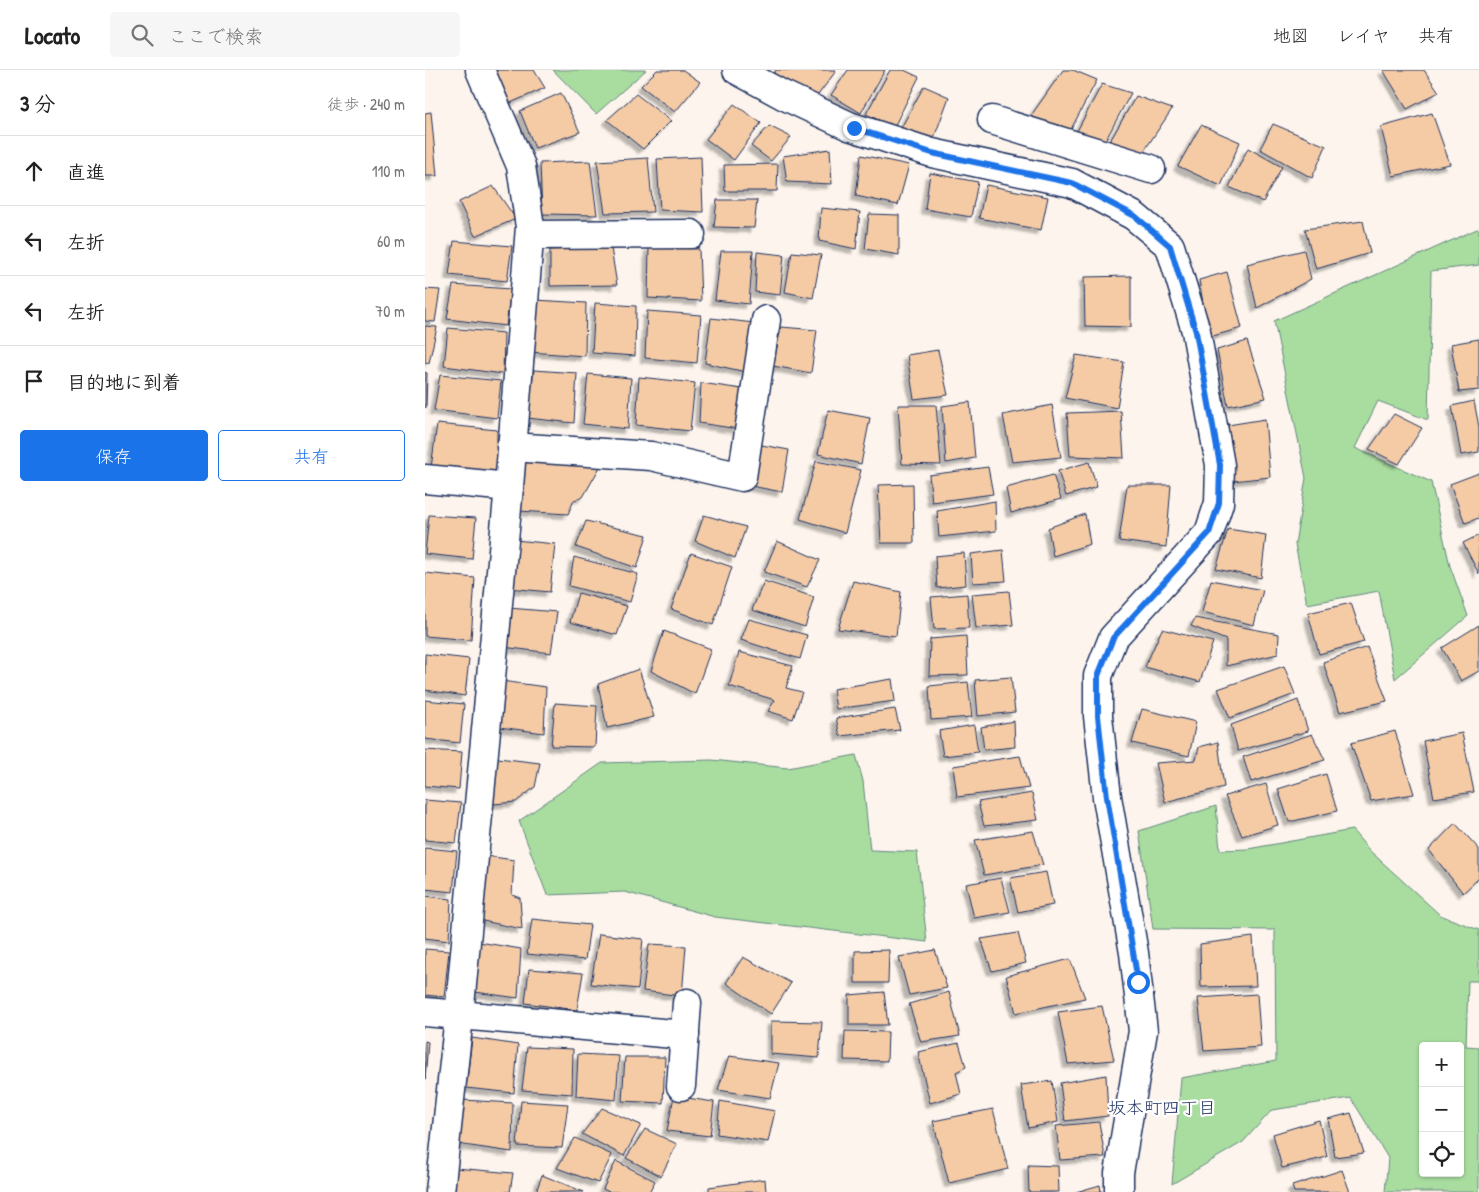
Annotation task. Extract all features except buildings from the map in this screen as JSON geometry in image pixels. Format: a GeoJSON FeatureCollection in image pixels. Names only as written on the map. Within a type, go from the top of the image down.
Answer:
{"type":"FeatureCollection","features":[{"type":"Feature","properties":{"kind":"street"},"geometry":{"type":"LineString","coordinates":[[435,1188],[459,1016],[509,487],[530,235],[521,166],[480,70]]}},
{"type":"Feature","properties":{"kind":"street"},"geometry":{"type":"LineString","coordinates":[[737,70],[783,95],[854,128],[932,153],[1072,183],[1135,216],[1170,246],[1196,332],[1220,465],[1219,503],[1209,533],[1113,638],[1098,676],[1098,716],[1107,797],[1134,953],[1143,1031],[1119,1173],[1119,1192]]}},
{"type":"Feature","properties":{"kind":"street"},"geometry":{"type":"LineString","coordinates":[[992,120],[1151,169]]}},
{"type":"Feature","properties":{"kind":"street"},"geometry":{"type":"LineString","coordinates":[[530,235],[691,234]]}},
{"type":"Feature","properties":{"kind":"street"},"geometry":{"type":"LineString","coordinates":[[511,447],[651,456],[742,477],[765,320]]}},
{"type":"Feature","properties":{"kind":"street"},"geometry":{"type":"LineString","coordinates":[[425,479],[509,487]]}},
{"type":"Feature","properties":{"kind":"street"},"geometry":{"type":"LineString","coordinates":[[681,1086],[687,1002]]}},
{"type":"Feature","properties":{"kind":"street"},"geometry":{"type":"LineString","coordinates":[[425,1012],[685,1035]]}},
{"type":"Feature","properties":{"kind":"green space"},"geometry":{"type":"Polygon","coordinates":[[[553,70],[646,70],[596,114],[553,70]]]}},
{"type":"Feature","properties":{"kind":"green space"},"geometry":{"type":"Polygon","coordinates":[[[1479,229],[1479,265],[1431,271],[1428,420],[1378,401],[1355,448],[1431,482],[1450,566],[1468,616],[1395,679],[1379,591],[1307,604],[1295,544],[1306,478],[1274,321],[1479,229]]]}},
{"type":"Feature","properties":{"kind":"green space"},"geometry":{"type":"Polygon","coordinates":[[[856,755],[863,781],[870,850],[917,852],[927,942],[715,917],[625,892],[547,895],[519,821],[602,763],[712,760],[788,768],[856,755]]]}},
{"type":"Feature","properties":{"kind":"green space"},"geometry":{"type":"Polygon","coordinates":[[[1216,806],[1220,850],[1248,849],[1352,830],[1370,851],[1440,915],[1479,930],[1479,981],[1468,981],[1466,1046],[1479,1047],[1479,1192],[1385,1192],[1388,1158],[1351,1098],[1272,1110],[1243,1142],[1172,1184],[1181,1078],[1276,1061],[1275,930],[1153,929],[1139,831],[1216,806]]]}},
{"type":"Feature","properties":{"kind":"district","name":"坂本町四丁目"},"geometry":{"type":"Point","coordinates":[1162,1108]}},
{"type":"Feature","properties":{"kind":"route"},"geometry":{"type":"LineString","coordinates":[[854,128],[932,153],[1072,183],[1135,216],[1170,246],[1196,332],[1220,465],[1219,503],[1209,533],[1113,638],[1098,676],[1098,716],[1107,797],[1138,982]]}}]}
